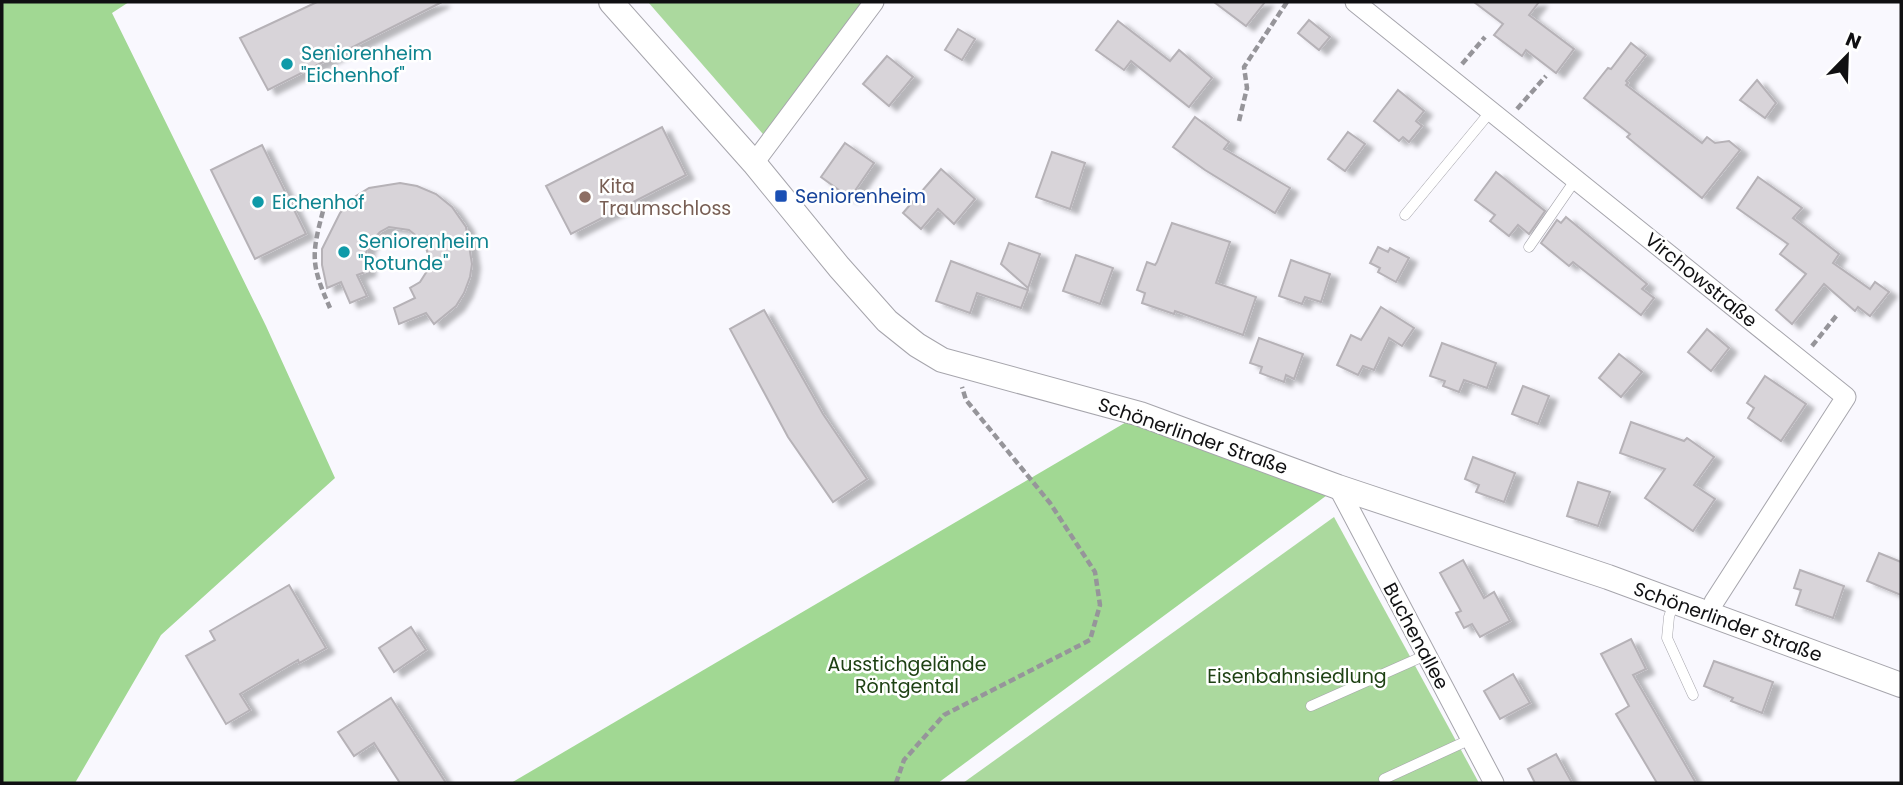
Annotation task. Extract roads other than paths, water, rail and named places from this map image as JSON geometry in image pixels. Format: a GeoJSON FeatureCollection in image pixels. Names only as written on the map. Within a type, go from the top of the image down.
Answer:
{"type":"FeatureCollection","features":[{"type":"Feature","properties":{"kind":"street","name":"Schönerlinder Straße"},"geometry":{"type":"LineString","coordinates":[[611,2],[754,163],[887,321],[917,345],[942,360],[1140,414],[1338,487],[1608,578],[1901,685]]}},
{"type":"Feature","properties":{"kind":"street"},"geometry":{"type":"LineString","coordinates":[[754,163],[874,2]]}},
{"type":"Feature","properties":{"kind":"street","name":"Virchowstraße"},"geometry":{"type":"LineString","coordinates":[[1355,2],[1846,397],[1714,602],[1710,615]]}},
{"type":"Feature","properties":{"kind":"street","name":"Buchenallee"},"geometry":{"type":"LineString","coordinates":[[1338,487],[1494,783]]}},
{"type":"Feature","properties":{"kind":"lane"},"geometry":{"type":"LineString","coordinates":[[1405,215],[1498,117]]}},
{"type":"Feature","properties":{"kind":"lane"},"geometry":{"type":"LineString","coordinates":[[1529,247],[1576,179]]}},
{"type":"Feature","properties":{"kind":"lane"},"geometry":{"type":"LineString","coordinates":[[1674,602],[1667,638],[1693,695]]}},
{"type":"Feature","properties":{"kind":"lane"},"geometry":{"type":"LineString","coordinates":[[1311,706],[1426,655]]}},
{"type":"Feature","properties":{"kind":"lane"},"geometry":{"type":"LineString","coordinates":[[1384,779],[1471,739]]}},
{"type":"Feature","properties":{"kind":"place","name":"Seniorenheim \"Eichenhof\""},"geometry":{"type":"Point","coordinates":[287,64]}},
{"type":"Feature","properties":{"kind":"place","name":"Seniorenheim"},"geometry":{"type":"Point","coordinates":[781,196]}},
{"type":"Feature","properties":{"kind":"place","name":"Kita Traumschloss"},"geometry":{"type":"Point","coordinates":[585,197]}},
{"type":"Feature","properties":{"kind":"place","name":"Eichenhof"},"geometry":{"type":"Point","coordinates":[258,202]}},
{"type":"Feature","properties":{"kind":"place","name":"Seniorenheim \"Rotunde\""},"geometry":{"type":"Point","coordinates":[344,252]}},
{"type":"Feature","properties":{"kind":"park label","name":"Ausstichgelände Röntgental"},"geometry":{"type":"Point","coordinates":[907,675]}},
{"type":"Feature","properties":{"kind":"park label","name":"Eisenbahnsiedlung"},"geometry":{"type":"Point","coordinates":[1297,676]}}]}
